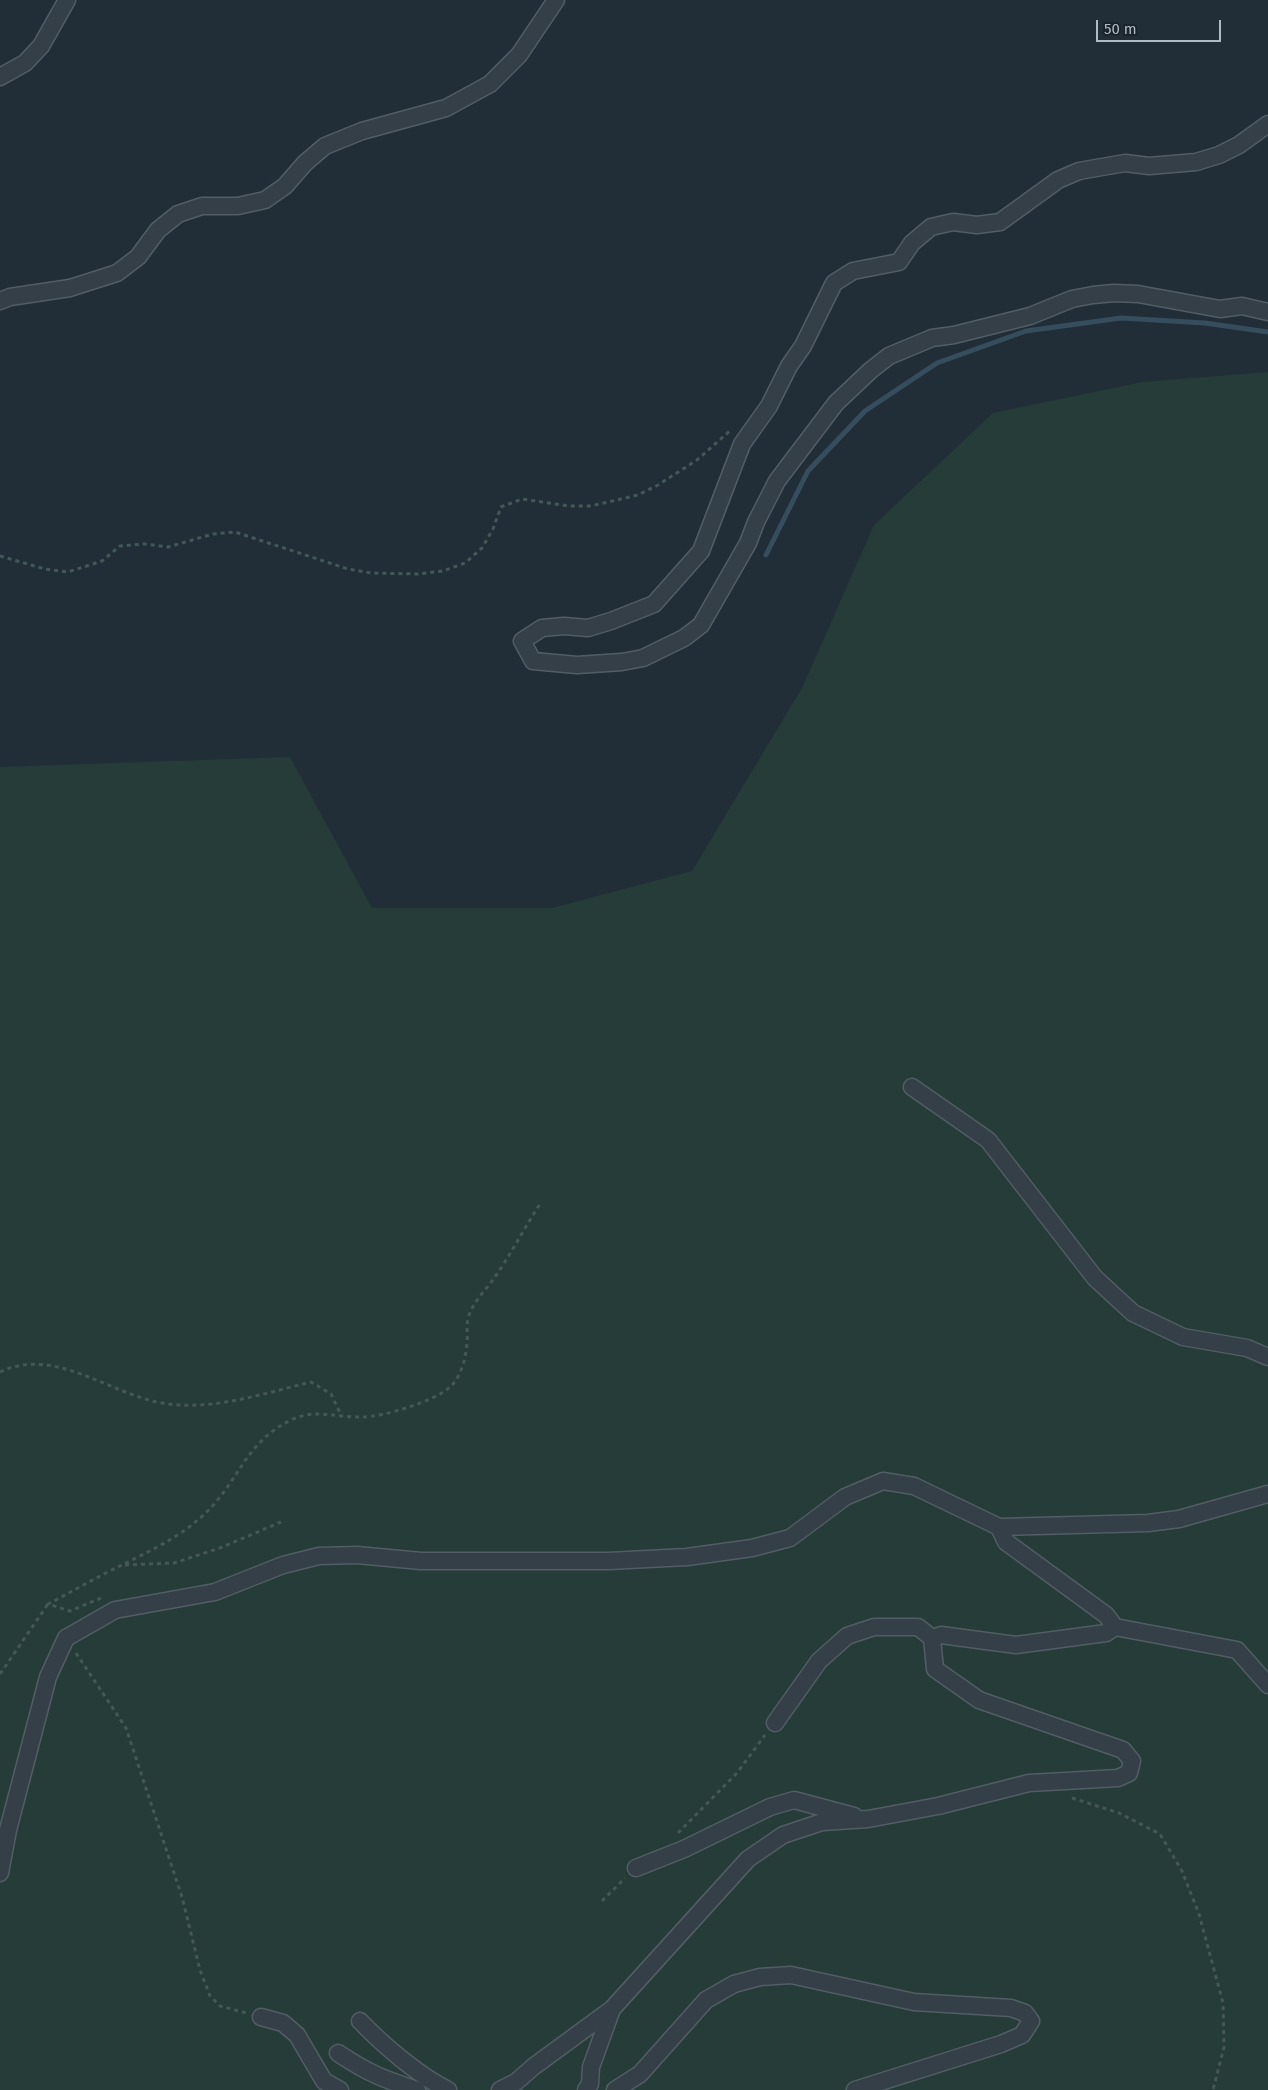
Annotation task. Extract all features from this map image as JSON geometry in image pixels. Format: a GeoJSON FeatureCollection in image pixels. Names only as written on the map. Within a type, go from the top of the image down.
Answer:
{"type":"FeatureCollection","features":[{"type":"Feature","properties":{"kind":"street"},"geometry":{"type":"LineString","coordinates":[[0,77],[25,63],[41,46],[62,5],[67,0]]}},
{"type":"Feature","properties":{"kind":"street"},"geometry":{"type":"LineString","coordinates":[[0,301],[10,297],[70,288],[117,273],[138,257],[158,230],[178,214],[202,206],[238,206],[265,200],[285,186],[305,163],[325,146],[362,131],[446,108],[490,84],[519,55],[556,0]]}},
{"type":"Feature","properties":{"kind":"street"},"geometry":{"type":"LineString","coordinates":[[1268,124],[1239,145],[1219,156],[1196,162],[1150,166],[1125,164],[1079,171],[1058,180],[1000,222],[977,225],[953,222],[931,227],[912,243],[899,262],[854,270],[834,283],[803,346],[789,366],[769,406],[742,444],[701,551],[687,569],[654,604],[588,628],[564,626],[542,628],[522,641],[533,661],[577,665],[622,662],[643,658],[664,649],[701,625],[748,543],[756,522],[777,481],[806,440],[836,402],[853,385],[889,356],[910,346],[932,338],[954,336],[1030,316],[1072,299],[1114,293],[1138,294],[1220,309],[1242,306],[1268,312]]}},
{"type":"Feature","properties":{"kind":"street"},"geometry":{"type":"LineString","coordinates":[[912,1087],[988,1140],[1096,1278],[1133,1313],[1183,1337],[1247,1348],[1268,1357]]}},
{"type":"Feature","properties":{"kind":"street"},"geometry":{"type":"LineString","coordinates":[[0,1873],[8,1830],[48,1677],[66,1638],[115,1610],[215,1592],[282,1565],[319,1556],[356,1555],[421,1561],[608,1561],[687,1557],[752,1548],[790,1538],[845,1496],[883,1481],[914,1486],[999,1527],[1148,1523],[1179,1519],[1268,1494]]}},
{"type":"Feature","properties":{"kind":"street"},"geometry":{"type":"LineString","coordinates":[[999,1527],[1006,1542],[1106,1616],[1115,1626],[1237,1650],[1268,1685]]}},
{"type":"Feature","properties":{"kind":"street"},"geometry":{"type":"LineString","coordinates":[[932,1638],[941,1635],[1016,1645],[1106,1633],[1115,1626]]}},
{"type":"Feature","properties":{"kind":"street"},"geometry":{"type":"LineString","coordinates":[[500,2090],[516,2082],[533,2066],[612,2009],[748,1860],[783,1835],[822,1822],[868,1820],[938,1806],[1029,1783],[1118,1778],[1129,1773],[1132,1761],[1123,1750],[979,1700],[935,1669],[932,1638],[918,1627],[874,1628],[847,1636],[819,1661],[775,1723]]}},
{"type":"Feature","properties":{"kind":"street"},"geometry":{"type":"LineString","coordinates":[[636,1868],[684,1849],[770,1807],[794,1800],[868,1820]]}},
{"type":"Feature","properties":{"kind":"street"},"geometry":{"type":"LineString","coordinates":[[615,2090],[640,2074],[706,2000],[734,1984],[760,1976],[791,1976],[914,2002],[1011,2008],[1025,2013],[1031,2021],[1022,2035],[1001,2044],[855,2090]]}},
{"type":"Feature","properties":{"kind":"street"},"geometry":{"type":"LineString","coordinates":[[594,2088],[591,2067],[612,2009]]}},
{"type":"Feature","properties":{"kind":"street"},"geometry":{"type":"LineString","coordinates":[[261,2017],[283,2023],[297,2035],[324,2081],[340,2090]]}},
{"type":"Feature","properties":{"kind":"street"},"geometry":{"type":"LineString","coordinates":[[360,2021],[398,2055],[438,2085],[448,2090]]}},
{"type":"Feature","properties":{"kind":"street"},"geometry":{"type":"LineString","coordinates":[[338,2052],[368,2073],[392,2083],[417,2090]]}},
{"type":"Feature","properties":{"kind":"path"},"geometry":{"type":"LineString","coordinates":[[0,556],[45,569],[68,572],[102,562],[120,546],[144,544],[168,547],[213,534],[235,532],[302,553],[325,563],[371,573],[394,575],[443,571],[465,564],[482,548],[493,529],[501,507],[522,498],[569,506],[591,506],[638,494],[658,485],[690,464],[731,429]]}},
{"type":"Feature","properties":{"kind":"path"},"geometry":{"type":"LineString","coordinates":[[0,1674],[48,1604],[141,1556],[199,1520],[215,1505],[257,1444],[275,1428],[296,1418],[319,1412],[363,1418],[409,1407],[431,1398],[451,1386],[462,1367],[467,1342],[468,1320],[477,1298],[492,1281],[540,1204]]}},
{"type":"Feature","properties":{"kind":"path"},"geometry":{"type":"LineString","coordinates":[[0,1372],[30,1363],[55,1366],[144,1399],[169,1404],[192,1405],[241,1400],[311,1382],[330,1394],[342,1416]]}},
{"type":"Feature","properties":{"kind":"path"},"geometry":{"type":"LineString","coordinates":[[122,1565],[174,1563],[220,1548],[281,1522]]}},
{"type":"Feature","properties":{"kind":"path"},"geometry":{"type":"LineString","coordinates":[[48,1604],[70,1611],[106,1596]]}},
{"type":"Feature","properties":{"kind":"path"},"geometry":{"type":"LineString","coordinates":[[66,1638],[126,1728],[182,1897],[200,1970],[210,1996],[220,2006],[261,2017]]}},
{"type":"Feature","properties":{"kind":"path"},"geometry":{"type":"LineString","coordinates":[[672,1839],[737,1772],[775,1723]]}},
{"type":"Feature","properties":{"kind":"path"},"geometry":{"type":"LineString","coordinates":[[1065,1795],[1119,1813],[1160,1834],[1182,1872],[1199,1914],[1223,2002],[1224,2047],[1213,2090]]}},
{"type":"Feature","properties":{"kind":"path"},"geometry":{"type":"LineString","coordinates":[[602,1901],[636,1868]]}},
{"type":"Feature","properties":{"kind":"green space"},"geometry":{"type":"Polygon","coordinates":[[[1268,372],[1268,2090],[0,2090],[0,767],[290,757],[372,908],[552,908],[692,871],[802,688],[874,525],[993,413],[1142,382],[1268,372]]]}},
{"type":"Feature","properties":{"kind":"waterway"},"geometry":{"type":"LineString","coordinates":[[766,555],[808,471],[865,411],[937,363],[1026,331],[1121,318],[1205,323],[1268,332]]}}]}
